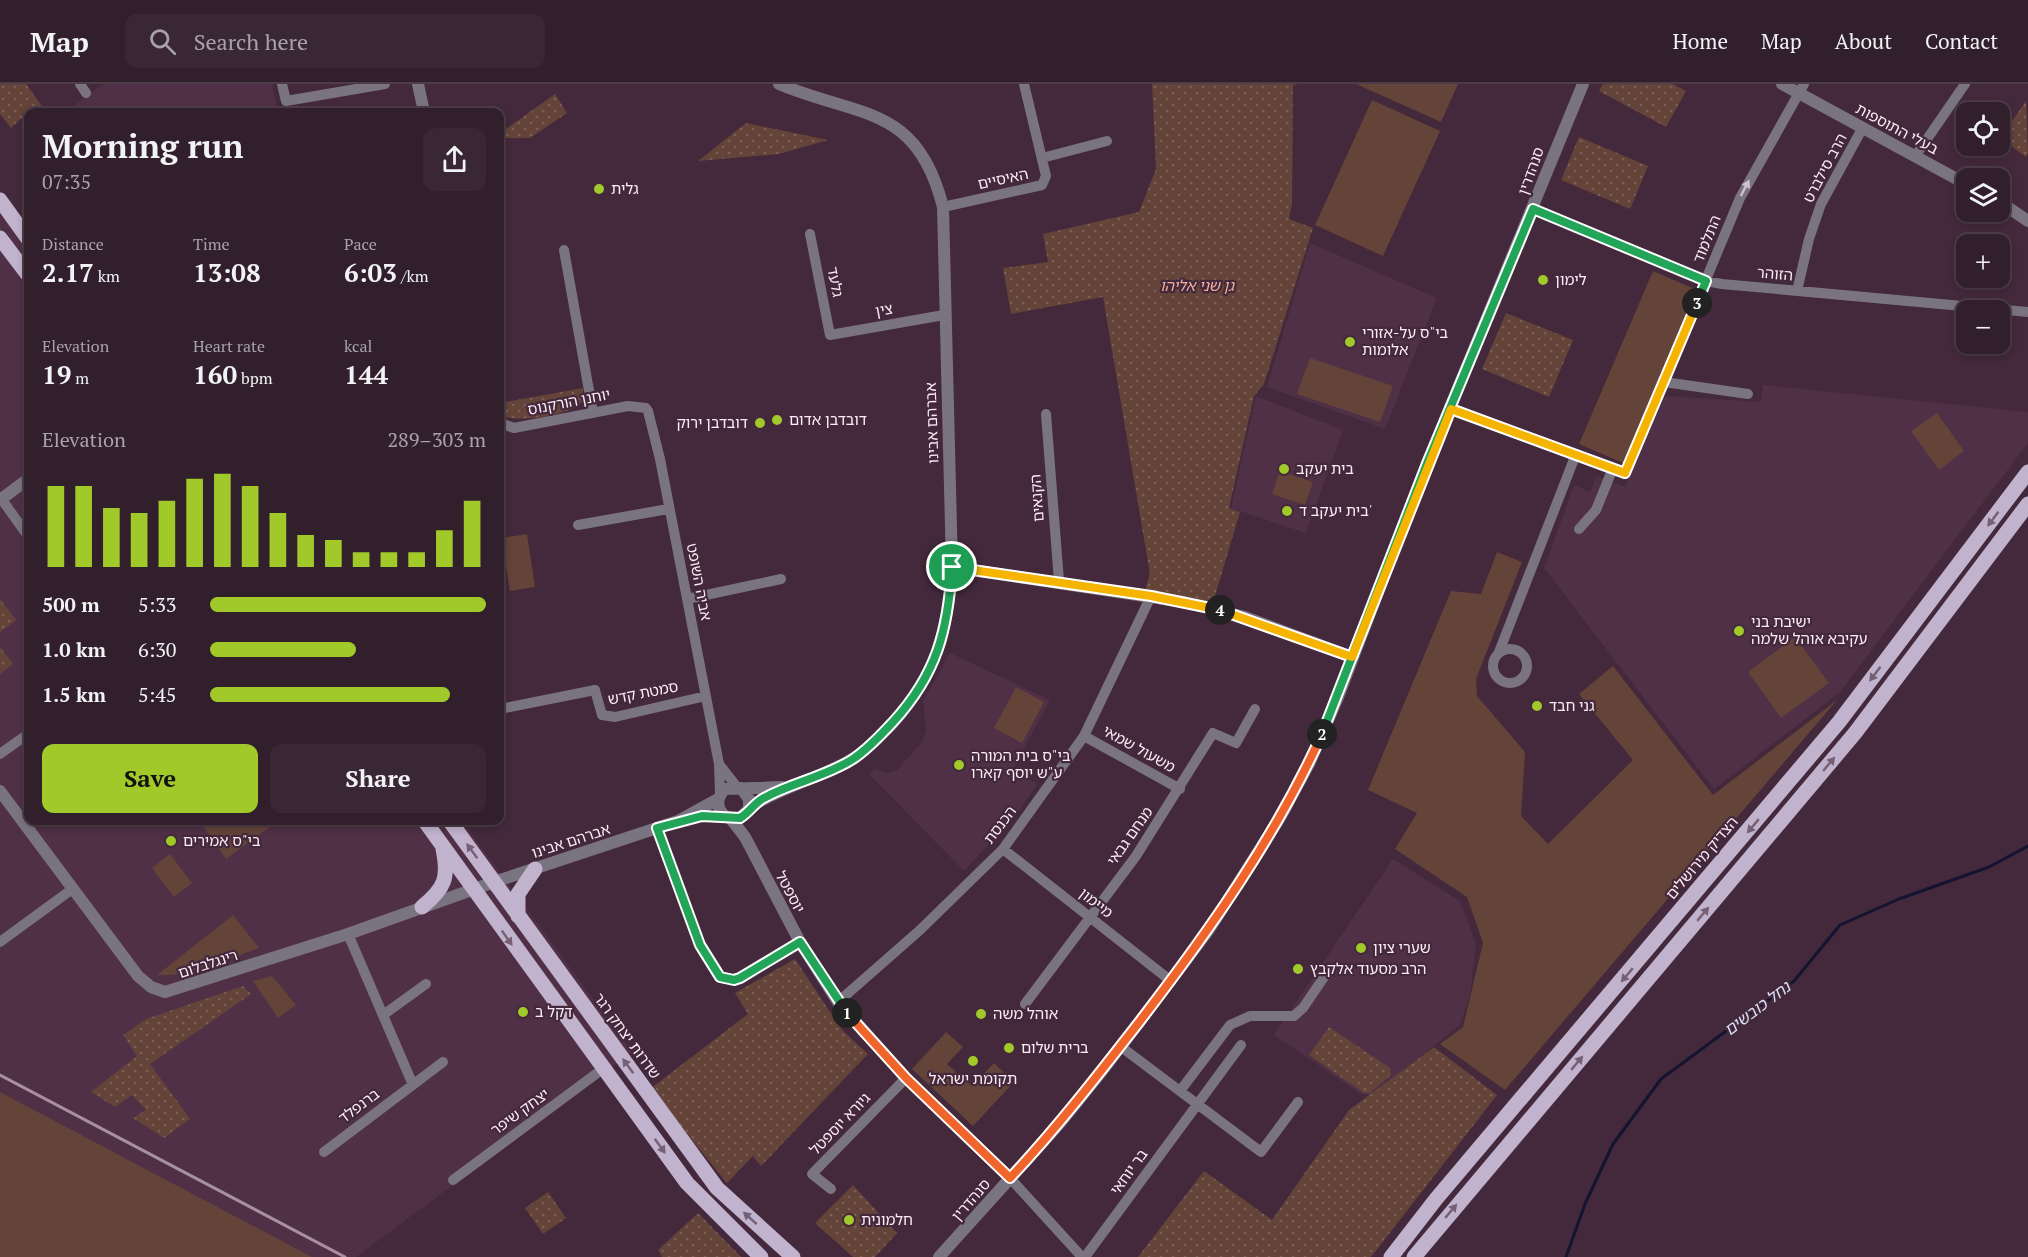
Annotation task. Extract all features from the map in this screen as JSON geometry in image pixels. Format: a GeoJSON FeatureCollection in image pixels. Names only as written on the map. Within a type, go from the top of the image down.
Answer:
{"type":"FeatureCollection","features":[{"type":"Feature","properties":{"kind":"main road"},"geometry":{"type":"LineString","coordinates":[[0,200],[24,233]]}},
{"type":"Feature","properties":{"kind":"main road"},"geometry":{"type":"LineString","coordinates":[[0,238],[24,270]]}},
{"type":"Feature","properties":{"kind":"main road","name":"הצדיק מירושלים"},"geometry":{"type":"LineString","coordinates":[[1391,1257],[1436,1199],[1839,722],[2028,472]]}},
{"type":"Feature","properties":{"kind":"main road"},"geometry":{"type":"LineString","coordinates":[[1414,1257],[1855,733],[2028,504]]}},
{"type":"Feature","properties":{"kind":"main road"},"geometry":{"type":"LineString","coordinates":[[427,825],[695,1193],[761,1257]]}},
{"type":"Feature","properties":{"kind":"main road","name":"שדרות יצחק רגר"},"geometry":{"type":"LineString","coordinates":[[453,825],[717,1188],[793,1257]]}},
{"type":"Feature","properties":{"kind":"main road"},"geometry":{"type":"LineString","coordinates":[[422,907],[438,892],[446,877],[442,846]]}},
{"type":"Feature","properties":{"kind":"main road"},"geometry":{"type":"LineString","coordinates":[[518,916],[518,894],[535,869]]}},
{"type":"Feature","properties":{"kind":"street"},"geometry":{"type":"LineString","coordinates":[[282,84],[286,101],[385,84]]}},
{"type":"Feature","properties":{"kind":"street"},"geometry":{"type":"LineString","coordinates":[[418,84],[423,108]]}},
{"type":"Feature","properties":{"kind":"street","name":"אברהם אבינו"},"geometry":{"type":"LineString","coordinates":[[748,809],[852,759],[868,748],[905,709],[934,663],[942,643],[950,601],[952,567],[943,207],[935,178],[923,154],[902,131],[882,117],[779,84]]}},
{"type":"Feature","properties":{"kind":"street","name":"האיסיים"},"geometry":{"type":"LineString","coordinates":[[943,207],[1042,185],[1046,176],[1024,84]]}},
{"type":"Feature","properties":{"kind":"street","name":"סנהדרין"},"geometry":{"type":"LineString","coordinates":[[939,1257],[1060,1123],[1171,981],[1239,885],[1281,816],[1317,747],[1583,84]]}},
{"type":"Feature","properties":{"kind":"street","name":"בעלי התוספות"},"geometry":{"type":"LineString","coordinates":[[1782,84],[1801,88],[1862,129],[1916,155],[1956,178]]}},
{"type":"Feature","properties":{"kind":"street"},"geometry":{"type":"LineString","coordinates":[[1916,155],[1965,84]]}},
{"type":"Feature","properties":{"kind":"street","name":"התלמוד"},"geometry":{"type":"LineString","coordinates":[[1612,468],[1625,473],[1740,198],[1801,88]]}},
{"type":"Feature","properties":{"kind":"street","name":"הרב סילברט"},"geometry":{"type":"LineString","coordinates":[[1797,291],[1809,239],[1821,204],[1862,129]]}},
{"type":"Feature","properties":{"kind":"street","name":"האיסיים"},"geometry":{"type":"LineString","coordinates":[[1042,158],[1107,141]]}},
{"type":"Feature","properties":{"kind":"street","name":"הזוהר"},"geometry":{"type":"LineString","coordinates":[[1533,209],[1706,281],[2028,312]]}},
{"type":"Feature","properties":{"kind":"street"},"geometry":{"type":"LineString","coordinates":[[2010,209],[2028,221]]}},
{"type":"Feature","properties":{"kind":"street","name":"גלעד"},"geometry":{"type":"LineString","coordinates":[[810,234],[830,335]]}},
{"type":"Feature","properties":{"kind":"street"},"geometry":{"type":"LineString","coordinates":[[564,250],[593,413]]}},
{"type":"Feature","properties":{"kind":"street","name":"צין"},"geometry":{"type":"LineString","coordinates":[[830,335],[944,315]]}},
{"type":"Feature","properties":{"kind":"street"},"geometry":{"type":"LineString","coordinates":[[1664,382],[1748,394]]}},
{"type":"Feature","properties":{"kind":"street","name":"יוחנן הורקנוס"},"geometry":{"type":"LineString","coordinates":[[504,424],[514,428],[628,406],[646,408]]}},
{"type":"Feature","properties":{"kind":"street","name":"אביה השופט"},"geometry":{"type":"LineString","coordinates":[[646,408],[652,420],[719,764],[719,797]]}},
{"type":"Feature","properties":{"kind":"street"},"geometry":{"type":"LineString","coordinates":[[1451,409],[1612,468],[1596,510],[1579,529]]}},
{"type":"Feature","properties":{"kind":"street","name":"הקנאים"},"geometry":{"type":"LineString","coordinates":[[1046,414],[1059,581]]}},
{"type":"Feature","properties":{"kind":"street"},"geometry":{"type":"LineString","coordinates":[[1499,652],[1576,454]]}},
{"type":"Feature","properties":{"kind":"street"},"geometry":{"type":"LineString","coordinates":[[24,482],[0,499],[24,531]]}},
{"type":"Feature","properties":{"kind":"street"},"geometry":{"type":"LineString","coordinates":[[578,525],[668,508]]}},
{"type":"Feature","properties":{"kind":"street"},"geometry":{"type":"LineString","coordinates":[[952,567],[1151,596],[1245,617],[1352,657]]}},
{"type":"Feature","properties":{"kind":"street"},"geometry":{"type":"LineString","coordinates":[[687,599],[781,579]]}},
{"type":"Feature","properties":{"kind":"street","name":"הכנסת"},"geometry":{"type":"LineString","coordinates":[[838,1002],[920,930],[1003,849],[1084,736],[1151,596]]}},
{"type":"Feature","properties":{"kind":"street","name":"סמטת קדש"},"geometry":{"type":"LineString","coordinates":[[504,708],[595,690],[602,714],[615,717],[706,696]]}},
{"type":"Feature","properties":{"kind":"street","name":"מנחם גבאי"},"geometry":{"type":"LineString","coordinates":[[1025,1004],[1136,856],[1213,733],[1236,743],[1255,709]]}},
{"type":"Feature","properties":{"kind":"street","name":"משעול שמאי"},"geometry":{"type":"LineString","coordinates":[[1084,736],[1180,789]]}},
{"type":"Feature","properties":{"kind":"street"},"geometry":{"type":"LineString","coordinates":[[0,754],[24,737]]}},
{"type":"Feature","properties":{"kind":"street","name":"אביה השופט"},"geometry":{"type":"LineString","coordinates":[[719,764],[739,788]]}},
{"type":"Feature","properties":{"kind":"street","name":"אברהם אבינו"},"geometry":{"type":"LineString","coordinates":[[739,788],[792,786]]}},
{"type":"Feature","properties":{"kind":"street"},"geometry":{"type":"LineString","coordinates":[[745,837],[748,809],[748,796],[739,788],[727,788],[719,797],[719,809],[728,818],[740,818],[748,809]]}},
{"type":"Feature","properties":{"kind":"street","name":"רינגלבלום"},"geometry":{"type":"LineString","coordinates":[[0,791],[24,824]]}},
{"type":"Feature","properties":{"kind":"street","name":"אברהם אבינו"},"geometry":{"type":"LineString","coordinates":[[678,821],[719,797]]}},
{"type":"Feature","properties":{"kind":"street","name":"אברהם אבינו"},"geometry":{"type":"LineString","coordinates":[[474,890],[678,821],[702,816],[728,818]]}},
{"type":"Feature","properties":{"kind":"street","name":"יוספטל"},"geometry":{"type":"LineString","coordinates":[[728,818],[745,837],[800,942],[838,1002],[906,1078],[1010,1178],[1079,1256]]}},
{"type":"Feature","properties":{"kind":"street","name":"רינגלבלום"},"geometry":{"type":"LineString","coordinates":[[24,825],[71,890],[138,976],[151,987],[165,992],[348,934],[474,890]]}},
{"type":"Feature","properties":{"kind":"street"},"geometry":{"type":"LineString","coordinates":[[657,828],[700,945],[720,977],[734,980],[740,978],[800,942]]}},
{"type":"Feature","properties":{"kind":"street","name":"מיימון"},"geometry":{"type":"LineString","coordinates":[[1003,849],[1171,981]]}},
{"type":"Feature","properties":{"kind":"street"},"geometry":{"type":"LineString","coordinates":[[0,942],[71,890]]}},
{"type":"Feature","properties":{"kind":"street"},"geometry":{"type":"LineString","coordinates":[[348,934],[413,1085]]}},
{"type":"Feature","properties":{"kind":"street"},"geometry":{"type":"LineString","coordinates":[[1180,1091],[1230,1025],[1250,1016],[1294,1016],[1303,1008],[1324,977]]}},
{"type":"Feature","properties":{"kind":"street"},"geometry":{"type":"LineString","coordinates":[[383,1015],[426,984]]}},
{"type":"Feature","properties":{"kind":"street","name":"בר יוחאי"},"geometry":{"type":"LineString","coordinates":[[1079,1256],[1241,1045]]}},
{"type":"Feature","properties":{"kind":"street"},"geometry":{"type":"LineString","coordinates":[[1120,1046],[1261,1152],[1298,1102]]}},
{"type":"Feature","properties":{"kind":"street","name":"ברנפלד"},"geometry":{"type":"LineString","coordinates":[[324,1152],[443,1062]]}},
{"type":"Feature","properties":{"kind":"street","name":"יצחק שיפר"},"geometry":{"type":"LineString","coordinates":[[453,1180],[604,1068]]}},
{"type":"Feature","properties":{"kind":"street","name":"גיורא יוספטל"},"geometry":{"type":"LineString","coordinates":[[831,1189],[812,1174],[906,1078]]}},
{"type":"Feature","properties":{"kind":"shaded area"},"geometry":{"type":"Polygon","coordinates":[[[104,84],[272,84],[277,108],[75,108],[73,106],[104,84]]]}},
{"type":"Feature","properties":{"kind":"shaded area"},"geometry":{"type":"Polygon","coordinates":[[[0,190],[24,223],[24,825],[465,825],[632,1052],[356,1257],[0,1257],[0,190]]]}},
{"type":"Feature","properties":{"kind":"shaded area","name":"בי\"ס על-אזורי אלומות"},"geometry":{"type":"Polygon","coordinates":[[[1310,243],[1437,298],[1385,429],[1267,387],[1310,243]]]}},
{"type":"Feature","properties":{"kind":"shaded area","name":"ישיבת בני עקיבא אוהל שלמה"},"geometry":{"type":"Polygon","coordinates":[[[1763,385],[2028,412],[2028,443],[1839,693],[1714,789],[1544,568],[1574,485],[1590,492],[1597,476],[1625,487],[1665,396],[1761,402],[1763,385]]]}},
{"type":"Feature","properties":{"kind":"shaded area","name":"בית יעקב"},"geometry":{"type":"Polygon","coordinates":[[[1256,396],[1343,430],[1306,533],[1231,508],[1256,396]]]}},
{"type":"Feature","properties":{"kind":"shaded area","name":"בי\"ס בית המורה ע\"ש יוסף קארו"},"geometry":{"type":"Polygon","coordinates":[[[950,653],[1050,700],[1012,770],[1038,784],[1015,816],[964,871],[869,774],[875,769],[887,773],[897,770],[922,742],[926,730],[923,701],[950,653]]]}},
{"type":"Feature","properties":{"kind":"shaded area"},"geometry":{"type":"Polygon","coordinates":[[[1393,859],[1460,901],[1476,944],[1470,995],[1460,1025],[1371,1095],[1361,1094],[1274,1035],[1393,859]]]}},
{"type":"Feature","properties":{"kind":"green space"},"geometry":{"type":"Polygon","coordinates":[[[0,84],[26,84],[42,106],[24,108],[24,116],[11,128],[0,114],[0,84]]]}},
{"type":"Feature","properties":{"kind":"green space","name":"גן שני אליהו"},"geometry":{"type":"Polygon","coordinates":[[[1152,84],[1299,84],[1293,85],[1292,204],[1289,219],[1313,228],[1264,384],[1254,396],[1229,508],[1240,512],[1212,606],[1144,593],[1150,574],[1103,297],[1011,314],[1003,268],[1048,262],[1043,234],[1139,212],[1156,169],[1152,84]]]}},
{"type":"Feature","properties":{"kind":"green space"},"geometry":{"type":"Polygon","coordinates":[[[1356,84],[1458,84],[1441,122],[1356,84]]]}},
{"type":"Feature","properties":{"kind":"green space"},"geometry":{"type":"Polygon","coordinates":[[[1603,84],[1673,84],[1686,91],[1666,127],[1599,91],[1603,84]]]}},
{"type":"Feature","properties":{"kind":"green space"},"geometry":{"type":"Polygon","coordinates":[[[555,94],[567,113],[530,138],[504,138],[506,129],[555,94]]]}},
{"type":"Feature","properties":{"kind":"green space"},"geometry":{"type":"Polygon","coordinates":[[[1372,100],[1440,131],[1383,256],[1315,225],[1372,100]]]}},
{"type":"Feature","properties":{"kind":"green space"},"geometry":{"type":"Polygon","coordinates":[[[2026,101],[2028,153],[2026,157],[2010,145],[2010,124],[2026,101]]]}},
{"type":"Feature","properties":{"kind":"green space"},"geometry":{"type":"Polygon","coordinates":[[[746,123],[828,140],[779,154],[698,161],[746,123]]]}},
{"type":"Feature","properties":{"kind":"green space"},"geometry":{"type":"Polygon","coordinates":[[[1579,137],[1648,166],[1630,209],[1561,180],[1579,137]]]}},
{"type":"Feature","properties":{"kind":"green space"},"geometry":{"type":"Polygon","coordinates":[[[1653,271],[1697,290],[1623,463],[1579,444],[1653,271]]]}},
{"type":"Feature","properties":{"kind":"green space"},"geometry":{"type":"Polygon","coordinates":[[[1506,313],[1573,340],[1549,397],[1482,369],[1506,313]]]}},
{"type":"Feature","properties":{"kind":"green space"},"geometry":{"type":"Polygon","coordinates":[[[1310,358],[1393,386],[1380,422],[1297,394],[1310,358]]]}},
{"type":"Feature","properties":{"kind":"green space"},"geometry":{"type":"Polygon","coordinates":[[[583,388],[583,400],[578,405],[569,410],[543,417],[517,419],[507,417],[504,416],[504,402],[583,388]]]}},
{"type":"Feature","properties":{"kind":"green space"},"geometry":{"type":"Polygon","coordinates":[[[1937,413],[1964,451],[1939,470],[1911,431],[1937,413]]]}},
{"type":"Feature","properties":{"kind":"green space"},"geometry":{"type":"Polygon","coordinates":[[[1280,471],[1313,482],[1305,505],[1272,494],[1280,471]]]}},
{"type":"Feature","properties":{"kind":"green space"},"geometry":{"type":"Polygon","coordinates":[[[527,534],[535,587],[510,591],[504,538],[527,534]]]}},
{"type":"Feature","properties":{"kind":"green space"},"geometry":{"type":"Polygon","coordinates":[[[1497,552],[1522,562],[1476,679],[1477,696],[1525,752],[1521,816],[1548,844],[1633,760],[1579,694],[1613,666],[1713,795],[1837,700],[1505,1090],[1440,1044],[1463,1027],[1483,943],[1467,897],[1395,849],[1417,813],[1368,790],[1451,591],[1481,594],[1497,552]]]}},
{"type":"Feature","properties":{"kind":"green space"},"geometry":{"type":"Polygon","coordinates":[[[0,599],[16,620],[0,632],[0,599]]]}},
{"type":"Feature","properties":{"kind":"green space"},"geometry":{"type":"Polygon","coordinates":[[[1795,637],[1829,683],[1781,718],[1748,672],[1795,637]]]}},
{"type":"Feature","properties":{"kind":"green space"},"geometry":{"type":"Polygon","coordinates":[[[0,647],[13,664],[0,674],[0,647]]]}},
{"type":"Feature","properties":{"kind":"green space"},"geometry":{"type":"Polygon","coordinates":[[[1016,687],[1044,702],[1022,743],[994,728],[1016,687]]]}},
{"type":"Feature","properties":{"kind":"green space"},"geometry":{"type":"Polygon","coordinates":[[[202,825],[273,825],[226,859],[202,825]]]}},
{"type":"Feature","properties":{"kind":"green space"},"geometry":{"type":"Polygon","coordinates":[[[170,854],[192,883],[174,897],[152,868],[170,854]]]}},
{"type":"Feature","properties":{"kind":"green space"},"geometry":{"type":"Polygon","coordinates":[[[233,915],[259,948],[196,970],[157,975],[233,915]]]}},
{"type":"Feature","properties":{"kind":"green space"},"geometry":{"type":"Polygon","coordinates":[[[795,959],[842,1030],[868,1054],[761,1166],[753,1156],[727,1183],[650,1089],[748,1014],[735,993],[795,959]]]}},
{"type":"Feature","properties":{"kind":"green space"},"geometry":{"type":"Polygon","coordinates":[[[272,976],[296,1005],[278,1018],[253,981],[272,976]]]}},
{"type":"Feature","properties":{"kind":"green space"},"geometry":{"type":"Polygon","coordinates":[[[243,986],[251,994],[150,1064],[190,1119],[164,1138],[133,1118],[146,1110],[132,1095],[115,1107],[91,1092],[137,1056],[123,1035],[146,1019],[243,986]]]}},
{"type":"Feature","properties":{"kind":"green space"},"geometry":{"type":"Polygon","coordinates":[[[1329,1027],[1390,1068],[1391,1075],[1370,1093],[1364,1093],[1309,1055],[1329,1027]]]}},
{"type":"Feature","properties":{"kind":"green space"},"geometry":{"type":"Polygon","coordinates":[[[946,1032],[963,1047],[947,1064],[972,1086],[994,1063],[1014,1082],[973,1126],[912,1069],[946,1032]]]}},
{"type":"Feature","properties":{"kind":"green space"},"geometry":{"type":"Polygon","coordinates":[[[1434,1047],[1497,1095],[1371,1257],[1138,1257],[1204,1171],[1272,1220],[1349,1110],[1434,1047]]]}},
{"type":"Feature","properties":{"kind":"green space"},"geometry":{"type":"Polygon","coordinates":[[[0,1092],[312,1257],[0,1257],[0,1092]]]}},
{"type":"Feature","properties":{"kind":"green space"},"geometry":{"type":"Polygon","coordinates":[[[853,1185],[897,1233],[875,1257],[853,1257],[815,1223],[853,1185]]]}},
{"type":"Feature","properties":{"kind":"green space"},"geometry":{"type":"Polygon","coordinates":[[[548,1192],[566,1218],[543,1234],[525,1208],[548,1192]]]}},
{"type":"Feature","properties":{"kind":"green space"},"geometry":{"type":"Polygon","coordinates":[[[698,1213],[741,1257],[662,1257],[658,1250],[698,1213]]]}},
{"type":"Feature","properties":{"kind":"waterway","name":"נחל כובשים"},"geometry":{"type":"LineString","coordinates":[[1566,1257],[1585,1204],[1613,1144],[1661,1079],[1794,981],[1840,925],[1899,899],[1989,867],[2028,846]]}},
{"type":"Feature","properties":{"kind":"railway"},"geometry":{"type":"LineString","coordinates":[[0,1075],[345,1257]]}},
{"type":"Feature","properties":{"kind":"place","name":"גלית"},"geometry":{"type":"Point","coordinates":[599,189]}},
{"type":"Feature","properties":{"kind":"place","name":"לימון"},"geometry":{"type":"Point","coordinates":[1543,280]}},
{"type":"Feature","properties":{"kind":"place","name":"בי\"ס על-אזורי אלומות"},"geometry":{"type":"Point","coordinates":[1350,342]}},
{"type":"Feature","properties":{"kind":"place","name":"דובדבן אדום"},"geometry":{"type":"Point","coordinates":[777,420]}},
{"type":"Feature","properties":{"kind":"place","name":"דובדבן ירוק"},"geometry":{"type":"Point","coordinates":[760,423]}},
{"type":"Feature","properties":{"kind":"place","name":"בית יעקב"},"geometry":{"type":"Point","coordinates":[1284,469]}},
{"type":"Feature","properties":{"kind":"place","name":"בית יעקב ד'"},"geometry":{"type":"Point","coordinates":[1287,511]}},
{"type":"Feature","properties":{"kind":"place","name":"ישיבת בני עקיבא אוהל שלמה"},"geometry":{"type":"Point","coordinates":[1739,631]}},
{"type":"Feature","properties":{"kind":"place","name":"גני חבד"},"geometry":{"type":"Point","coordinates":[1537,706]}},
{"type":"Feature","properties":{"kind":"place","name":"בי\"ס בית המורה ע\"ש יוסף קארו"},"geometry":{"type":"Point","coordinates":[959,765]}},
{"type":"Feature","properties":{"kind":"place","name":"בי\"ס אמירים"},"geometry":{"type":"Point","coordinates":[171,841]}},
{"type":"Feature","properties":{"kind":"place","name":"שערי ציון"},"geometry":{"type":"Point","coordinates":[1361,948]}},
{"type":"Feature","properties":{"kind":"place","name":"הרב מסעוד אלקבץ"},"geometry":{"type":"Point","coordinates":[1298,969]}},
{"type":"Feature","properties":{"kind":"place","name":"דקל ב"},"geometry":{"type":"Point","coordinates":[523,1012]}},
{"type":"Feature","properties":{"kind":"place","name":"אוהל משה"},"geometry":{"type":"Point","coordinates":[981,1014]}},
{"type":"Feature","properties":{"kind":"place","name":"ברית שלום"},"geometry":{"type":"Point","coordinates":[1009,1048]}},
{"type":"Feature","properties":{"kind":"place","name":"תקומת ישראל"},"geometry":{"type":"Point","coordinates":[973,1061]}},
{"type":"Feature","properties":{"kind":"place","name":"חלמונית"},"geometry":{"type":"Point","coordinates":[849,1220]}},
{"type":"Feature","properties":{"kind":"route"},"geometry":{"type":"LineString","coordinates":[[952,567],[946,624],[934,663],[922,686],[905,709],[868,748],[835,769],[764,798],[750,807],[743,817],[733,819],[702,816],[657,828],[700,945],[708,962],[720,977],[728,980],[740,978],[800,942],[838,1002],[866,1035],[906,1078],[1010,1178],[1060,1123],[1171,981],[1239,885],[1281,816],[1309,764],[1338,697],[1428,461],[1533,209],[1706,281],[1625,473],[1451,409],[1428,461],[1352,657],[1245,617],[1216,609],[1059,581],[952,567]]}}]}
